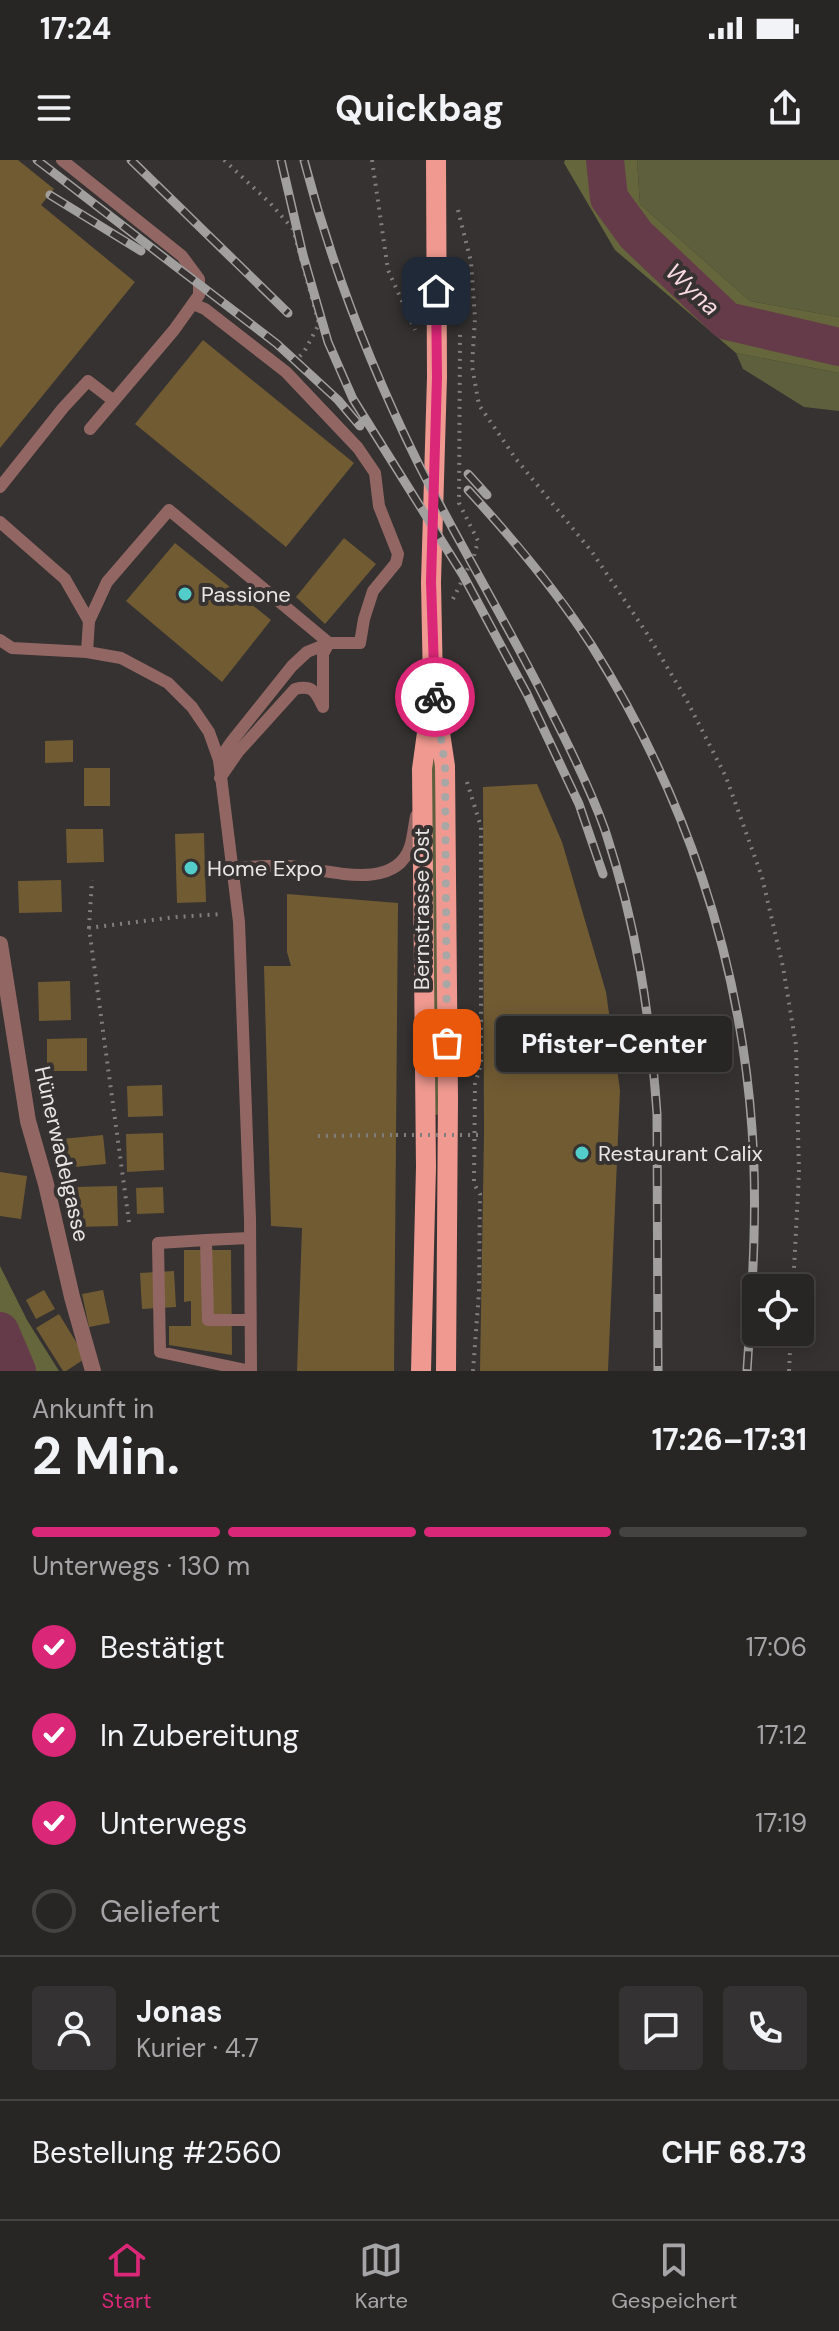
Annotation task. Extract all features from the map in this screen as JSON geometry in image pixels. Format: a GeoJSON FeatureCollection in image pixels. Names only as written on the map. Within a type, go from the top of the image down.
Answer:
{"type":"FeatureCollection","features":[{"type":"Feature","properties":{"kind":"main road","name":"Bernstrasse Ost"},"geometry":{"type":"LineString","coordinates":[[436,160],[437,377],[431,582],[433,687],[445,766],[448,1099],[446,1371]]}},
{"type":"Feature","properties":{"kind":"main road","name":"Bernstrasse Ost"},"geometry":{"type":"LineString","coordinates":[[421,1371],[426,1167],[422,769],[433,687]]}},
{"type":"Feature","properties":{"kind":"street","name":"Hünerwadelgasse"},"geometry":{"type":"LineString","coordinates":[[0,944],[28,1121],[93,1371]]}},
{"type":"Feature","properties":{"kind":"lane"},"geometry":{"type":"LineString","coordinates":[[62,160],[182,256],[199,279],[196,300],[90,429]]}},
{"type":"Feature","properties":{"kind":"lane"},"geometry":{"type":"LineString","coordinates":[[196,300],[286,372],[358,448],[375,473],[379,506],[398,554],[396,563],[373,591],[360,643],[329,643],[307,652],[292,666],[219,760]]}},
{"type":"Feature","properties":{"kind":"lane"},"geometry":{"type":"LineString","coordinates":[[0,487],[88,381],[114,401]]}},
{"type":"Feature","properties":{"kind":"lane"},"geometry":{"type":"LineString","coordinates":[[87,652],[89,621],[107,582],[169,510],[329,643]]}},
{"type":"Feature","properties":{"kind":"lane"},"geometry":{"type":"LineString","coordinates":[[0,522],[65,579],[89,621]]}},
{"type":"Feature","properties":{"kind":"lane"},"geometry":{"type":"LineString","coordinates":[[0,640],[12,648],[87,652],[121,658],[168,683],[192,707],[209,732],[219,760],[238,913],[249,1238],[251,1371],[160,1352],[158,1243],[249,1238]]}},
{"type":"Feature","properties":{"kind":"lane"},"geometry":{"type":"LineString","coordinates":[[220,778],[238,752],[295,689],[311,689],[324,709],[323,654],[329,643]]}},
{"type":"Feature","properties":{"kind":"lane"},"geometry":{"type":"LineString","coordinates":[[233,868],[289,866],[343,874],[378,875],[398,863],[409,850],[422,789]]}},
{"type":"Feature","properties":{"kind":"lane"},"geometry":{"type":"LineString","coordinates":[[206,1240],[208,1320],[250,1320]]}},
{"type":"Feature","properties":{"kind":"path"},"geometry":{"type":"LineString","coordinates":[[224,160],[293,229],[319,324],[304,352],[286,372]]}},
{"type":"Feature","properties":{"kind":"path"},"geometry":{"type":"LineString","coordinates":[[372,160],[388,270],[418,337]]}},
{"type":"Feature","properties":{"kind":"path"},"geometry":{"type":"LineString","coordinates":[[458,236],[457,206],[471,262],[475,318],[472,366],[479,405],[516,459],[592,552],[685,697],[726,777],[762,877],[783,967],[796,1045],[799,1173],[794,1274]]}},
{"type":"Feature","properties":{"kind":"path"},"geometry":{"type":"LineString","coordinates":[[451,605],[478,541],[459,503],[459,328]]}},
{"type":"Feature","properties":{"kind":"path"},"geometry":{"type":"LineString","coordinates":[[465,774],[481,827],[481,1064],[475,1084],[474,1184],[480,1194],[479,1292],[472,1369]]}},
{"type":"Feature","properties":{"kind":"path"},"geometry":{"type":"LineString","coordinates":[[92,880],[89,928],[129,1222]]}},
{"type":"Feature","properties":{"kind":"path"},"geometry":{"type":"LineString","coordinates":[[89,928],[238,913]]}},
{"type":"Feature","properties":{"kind":"path"},"geometry":{"type":"LineString","coordinates":[[318,1136],[484,1135]]}},
{"type":"Feature","properties":{"kind":"path"},"geometry":{"type":"LineString","coordinates":[[789,1371],[790,1346]]}},
{"type":"Feature","properties":{"kind":"green space"},"geometry":{"type":"Polygon","coordinates":[[[565,160],[637,160],[640,204],[750,301],[839,317],[839,373],[736,353],[615,250],[565,160]]]}},
{"type":"Feature","properties":{"kind":"green space"},"geometry":{"type":"Polygon","coordinates":[[[637,160],[839,160],[839,317],[750,301],[640,204],[637,160]]]}},
{"type":"Feature","properties":{"kind":"green space"},"geometry":{"type":"Polygon","coordinates":[[[736,353],[839,373],[839,411],[804,407],[743,369],[736,353]]]}},
{"type":"Feature","properties":{"kind":"green space"},"geometry":{"type":"Polygon","coordinates":[[[435,747],[439,1115],[428,1114],[430,754],[435,747]]]}},
{"type":"Feature","properties":{"kind":"green space"},"geometry":{"type":"Polygon","coordinates":[[[0,1266],[27,1320],[59,1371],[0,1371],[0,1266]]]}},
{"type":"Feature","properties":{"kind":"building"},"geometry":{"type":"Polygon","coordinates":[[[0,160],[18,160],[54,189],[41,205],[135,282],[0,448],[0,160]]]}},
{"type":"Feature","properties":{"kind":"building"},"geometry":{"type":"Polygon","coordinates":[[[203,340],[354,463],[286,547],[135,424],[203,340]]]}},
{"type":"Feature","properties":{"kind":"building"},"geometry":{"type":"Polygon","coordinates":[[[344,538],[376,564],[325,624],[296,597],[344,538]]]}},
{"type":"Feature","properties":{"kind":"building"},"geometry":{"type":"Polygon","coordinates":[[[175,543],[271,620],[222,682],[126,601],[175,543]]]}},
{"type":"Feature","properties":{"kind":"building"},"geometry":{"type":"Polygon","coordinates":[[[73,740],[73,762],[45,763],[45,741],[73,740]]]}},
{"type":"Feature","properties":{"kind":"building"},"geometry":{"type":"Polygon","coordinates":[[[84,768],[110,768],[110,806],[84,806],[84,768]]]}},
{"type":"Feature","properties":{"kind":"building"},"geometry":{"type":"Polygon","coordinates":[[[537,784],[562,842],[606,992],[620,1090],[608,1371],[480,1371],[484,1135],[483,787],[537,784]]]}},
{"type":"Feature","properties":{"kind":"building"},"geometry":{"type":"Polygon","coordinates":[[[66,829],[103,829],[104,862],[67,863],[66,829]]]}},
{"type":"Feature","properties":{"kind":"building","name":"Home Expo"},"geometry":{"type":"Polygon","coordinates":[[[204,833],[206,902],[177,903],[175,834],[204,833]]]}},
{"type":"Feature","properties":{"kind":"building"},"geometry":{"type":"Polygon","coordinates":[[[61,880],[62,912],[19,913],[18,881],[61,880]]]}},
{"type":"Feature","properties":{"kind":"building"},"geometry":{"type":"Polygon","coordinates":[[[287,894],[398,903],[394,1371],[297,1371],[302,1228],[271,1226],[264,966],[291,966],[287,952],[287,894]]]}},
{"type":"Feature","properties":{"kind":"building"},"geometry":{"type":"Polygon","coordinates":[[[70,981],[71,1020],[39,1021],[38,982],[70,981]]]}},
{"type":"Feature","properties":{"kind":"building"},"geometry":{"type":"Polygon","coordinates":[[[87,1038],[87,1071],[47,1071],[47,1039],[87,1038]]]}},
{"type":"Feature","properties":{"kind":"building"},"geometry":{"type":"Polygon","coordinates":[[[162,1085],[163,1116],[128,1117],[127,1086],[162,1085]]]}},
{"type":"Feature","properties":{"kind":"building"},"geometry":{"type":"Polygon","coordinates":[[[163,1133],[164,1170],[127,1172],[126,1134],[163,1133]]]}},
{"type":"Feature","properties":{"kind":"building"},"geometry":{"type":"Polygon","coordinates":[[[103,1135],[106,1164],[64,1168],[61,1139],[103,1135]]]}},
{"type":"Feature","properties":{"kind":"building"},"geometry":{"type":"Polygon","coordinates":[[[0,1172],[27,1176],[21,1219],[0,1216],[0,1172]]]}},
{"type":"Feature","properties":{"kind":"building"},"geometry":{"type":"Polygon","coordinates":[[[117,1186],[118,1226],[75,1227],[74,1187],[117,1186]]]}},
{"type":"Feature","properties":{"kind":"building"},"geometry":{"type":"Polygon","coordinates":[[[163,1187],[164,1213],[137,1214],[136,1188],[163,1187]]]}},
{"type":"Feature","properties":{"kind":"building"},"geometry":{"type":"Polygon","coordinates":[[[184,1250],[231,1250],[232,1355],[169,1345],[169,1326],[191,1326],[191,1301],[184,1302],[184,1250]]]}},
{"type":"Feature","properties":{"kind":"building"},"geometry":{"type":"Polygon","coordinates":[[[174,1271],[176,1307],[142,1309],[140,1273],[174,1271]]]}},
{"type":"Feature","properties":{"kind":"building"},"geometry":{"type":"Polygon","coordinates":[[[44,1290],[55,1309],[36,1319],[26,1300],[44,1290]]]}},
{"type":"Feature","properties":{"kind":"building"},"geometry":{"type":"Polygon","coordinates":[[[103,1290],[110,1323],[89,1327],[82,1294],[103,1290]]]}},
{"type":"Feature","properties":{"kind":"building"},"geometry":{"type":"Polygon","coordinates":[[[59,1314],[86,1358],[66,1371],[63,1371],[36,1328],[59,1314]]]}},
{"type":"Feature","properties":{"kind":"waterway","name":"Wyna"},"geometry":{"type":"LineString","coordinates":[[605,160],[609,198],[636,235],[727,321],[839,347]]}},
{"type":"Feature","properties":{"kind":"waterway"},"geometry":{"type":"LineString","coordinates":[[0,1331],[17,1371]]}},
{"type":"Feature","properties":{"kind":"railway"},"geometry":{"type":"LineString","coordinates":[[37,160],[277,344],[338,400],[360,426]]}},
{"type":"Feature","properties":{"kind":"railway"},"geometry":{"type":"LineString","coordinates":[[131,160],[288,313]]}},
{"type":"Feature","properties":{"kind":"railway"},"geometry":{"type":"LineString","coordinates":[[281,160],[303,255],[328,342],[353,399],[463,575],[527,694],[579,804],[603,874]]}},
{"type":"Feature","properties":{"kind":"railway"},"geometry":{"type":"LineString","coordinates":[[304,160],[340,277],[385,391],[419,465],[567,743],[600,815],[616,866],[634,936],[654,1077],[657,1114],[658,1371]]}},
{"type":"Feature","properties":{"kind":"railway"},"geometry":{"type":"LineString","coordinates":[[50,195],[141,251]]}},
{"type":"Feature","properties":{"kind":"railway"},"geometry":{"type":"LineString","coordinates":[[468,474],[487,495]]}},
{"type":"Feature","properties":{"kind":"railway"},"geometry":{"type":"LineString","coordinates":[[468,490],[533,565],[592,646],[654,759],[702,878],[735,1002],[752,1129],[754,1220],[747,1371]]}},
{"type":"Feature","properties":{"kind":"way so far"},"geometry":{"type":"LineString","coordinates":[[435,697],[445,766],[447,1043]]}},
{"type":"Feature","properties":{"kind":"place","name":"Passione"},"geometry":{"type":"Point","coordinates":[185,594]}},
{"type":"Feature","properties":{"kind":"place","name":"Home Expo"},"geometry":{"type":"Point","coordinates":[191,868]}},
{"type":"Feature","properties":{"kind":"place","name":"Pfister-Center"},"geometry":{"type":"Point","coordinates":[447,1043]}},
{"type":"Feature","properties":{"kind":"place","name":"Restaurant Calix"},"geometry":{"type":"Point","coordinates":[582,1153]}},
{"type":"Feature","properties":{"kind":"route"},"geometry":{"type":"LineString","coordinates":[[435,697],[431,582],[437,377],[436,291]]}}]}
